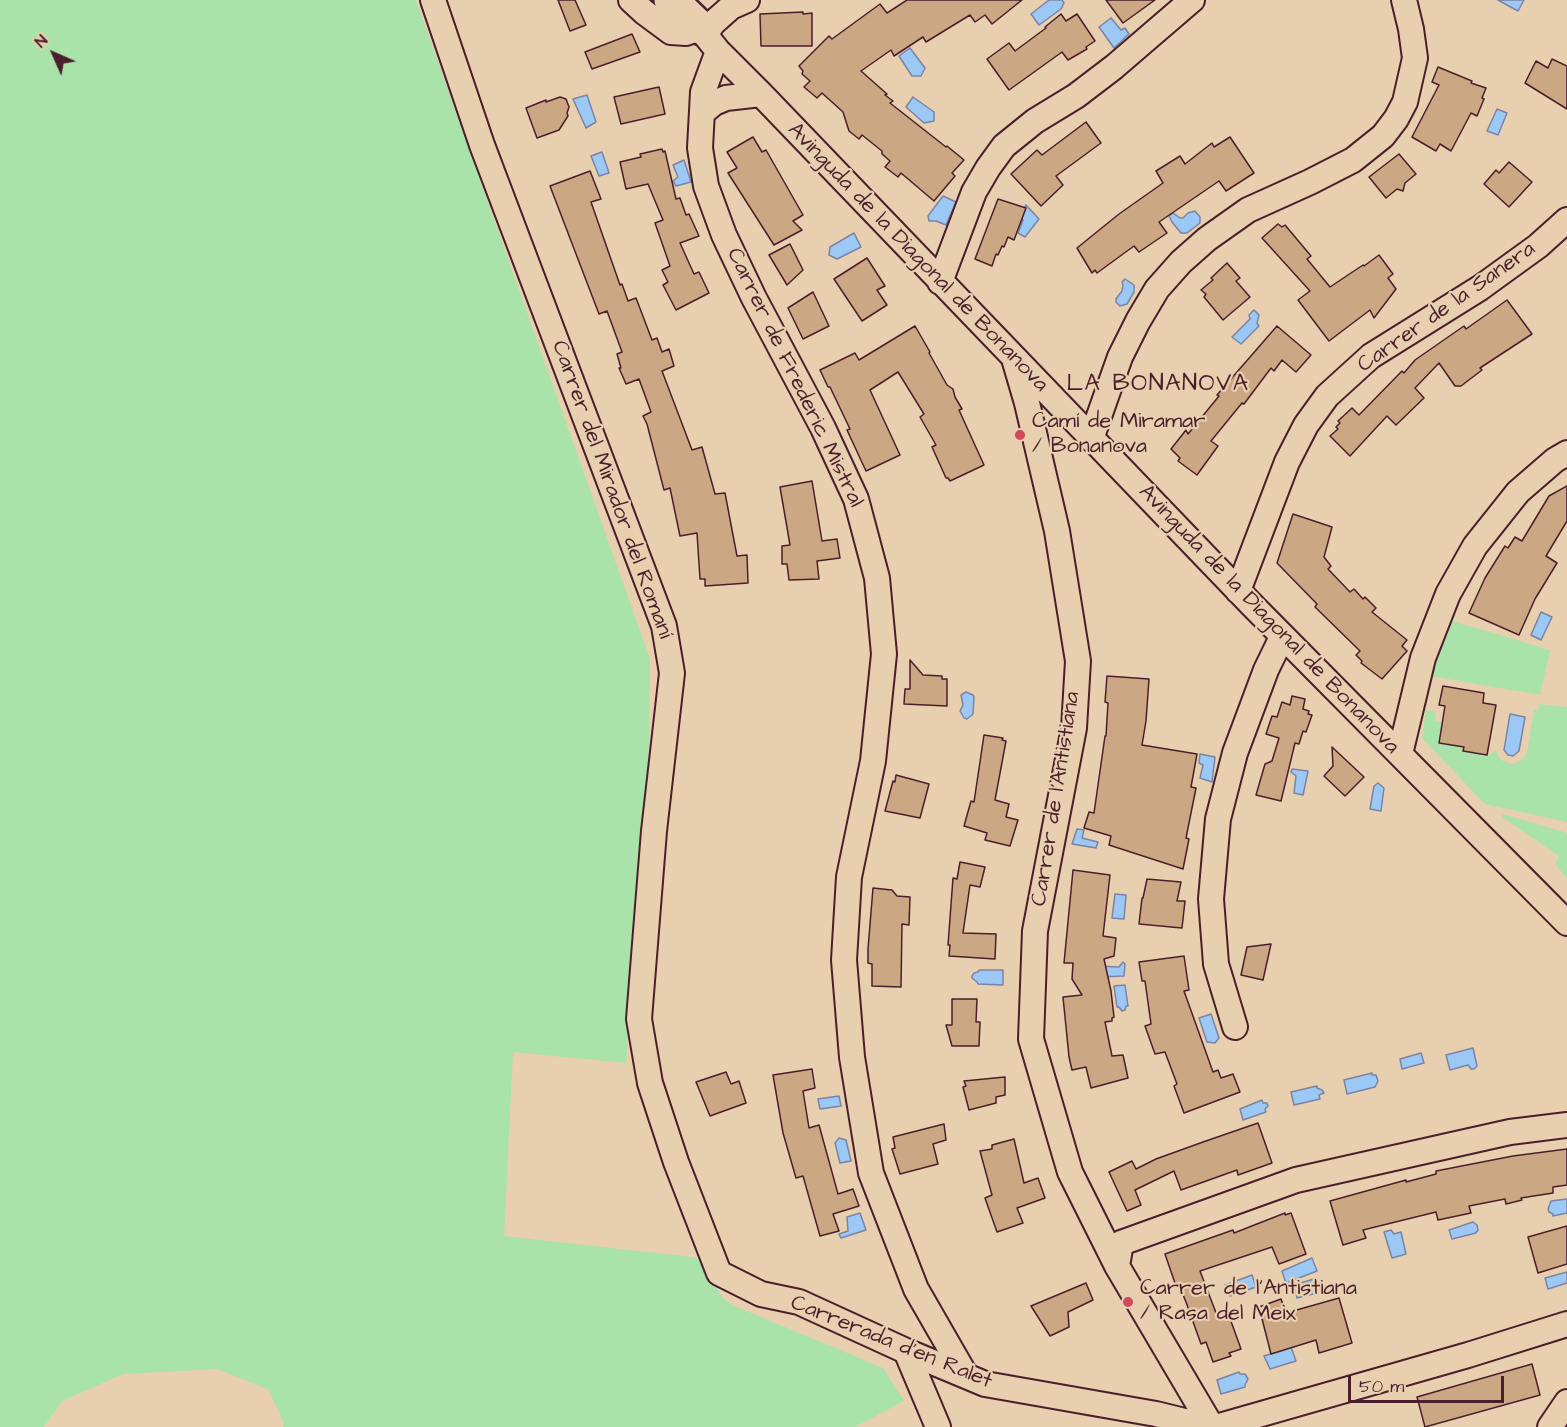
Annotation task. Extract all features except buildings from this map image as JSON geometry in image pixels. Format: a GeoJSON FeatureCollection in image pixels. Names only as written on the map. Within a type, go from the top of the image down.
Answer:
{"type":"FeatureCollection","features":[{"type":"Feature","properties":{"kind":"street","name":"Carrer del Mirador del Romaní"},"geometry":{"type":"LineString","coordinates":[[433,0],[482,145],[664,626],[672,673],[654,831],[639,1019],[650,1083],[675,1162],[719,1273]]}},
{"type":"Feature","properties":{"kind":"street"},"geometry":{"type":"LineString","coordinates":[[631,0],[671,32],[686,33],[704,28],[731,7],[747,0]]}},
{"type":"Feature","properties":{"kind":"street"},"geometry":{"type":"LineString","coordinates":[[671,0],[704,28]]}},
{"type":"Feature","properties":{"kind":"street"},"geometry":{"type":"LineString","coordinates":[[940,282],[974,192],[1004,146],[1035,121],[1076,96],[1114,67],[1192,0]]}},
{"type":"Feature","properties":{"kind":"street"},"geometry":{"type":"LineString","coordinates":[[1091,439],[1120,357],[1138,321],[1157,289],[1181,262],[1207,239],[1248,210],[1310,183],[1353,160],[1383,136],[1396,119],[1405,102],[1415,58],[1404,0]]}},
{"type":"Feature","properties":{"kind":"street","name":"Avinguda de la Diagonal de Bonanova"},"geometry":{"type":"LineString","coordinates":[[704,28],[761,94],[1091,439],[1282,637],[1567,923]]}},
{"type":"Feature","properties":{"kind":"street","name":"Carrer de Frederic Mistral"},"geometry":{"type":"LineString","coordinates":[[704,28],[700,148],[706,186],[724,235],[754,298],[823,428],[856,499],[877,578],[884,654],[873,761],[849,877],[844,960],[852,1057],[871,1173],[916,1289],[966,1376]]}},
{"type":"Feature","properties":{"kind":"street"},"geometry":{"type":"LineString","coordinates":[[702,113],[714,103],[726,98],[761,94]]}},
{"type":"Feature","properties":{"kind":"street","name":"Carrer de la Sanera"},"geometry":{"type":"LineString","coordinates":[[1238,591],[1287,462],[1306,425],[1327,396],[1371,356],[1480,288],[1538,246],[1567,220]]}},
{"type":"Feature","properties":{"kind":"street","name":"Carrer de l'Antistiana"},"geometry":{"type":"LineString","coordinates":[[1015,360],[1057,531],[1078,661],[1074,728],[1035,931],[1031,1039],[1070,1172],[1212,1427]]}},
{"type":"Feature","properties":{"kind":"street"},"geometry":{"type":"LineString","coordinates":[[1400,754],[1423,658],[1448,594],[1475,546],[1518,492],[1567,453]]}},
{"type":"Feature","properties":{"kind":"street"},"geometry":{"type":"LineString","coordinates":[[1235,1027],[1216,964],[1211,898],[1218,819],[1235,753],[1266,670],[1282,637]]}},
{"type":"Feature","properties":{"kind":"street"},"geometry":{"type":"LineString","coordinates":[[1113,1247],[1296,1180],[1510,1132],[1567,1125]]}},
{"type":"Feature","properties":{"kind":"street","name":"Carrerada d'en Ralet"},"geometry":{"type":"LineString","coordinates":[[719,1273],[761,1294],[799,1302],[985,1384],[1156,1414],[1212,1427],[1468,1355],[1567,1324]]}},
{"type":"Feature","properties":{"kind":"street"},"geometry":{"type":"LineString","coordinates":[[906,1351],[938,1427]]}},
{"type":"Feature","properties":{"kind":"street"},"geometry":{"type":"LineString","coordinates":[[1550,1427],[1567,1402]]}},
{"type":"Feature","properties":{"kind":"green space"},"geometry":{"type":"Polygon","coordinates":[[[0,0],[416,0],[650,659],[649,744],[626,1063],[513,1052],[504,1236],[700,1258],[724,1300],[883,1368],[904,1401],[855,1427],[283,1427],[284,1423],[268,1389],[217,1369],[123,1374],[62,1401],[44,1427],[0,1427],[0,0]]]}},
{"type":"Feature","properties":{"kind":"green space"},"geometry":{"type":"Polygon","coordinates":[[[1449,620],[1550,650],[1540,695],[1431,676],[1449,620]]]}},
{"type":"Feature","properties":{"kind":"green space"},"geometry":{"type":"Polygon","coordinates":[[[1537,704],[1567,707],[1567,822],[1485,804],[1422,738],[1426,710],[1436,711],[1435,721],[1442,723],[1439,743],[1464,747],[1464,751],[1487,755],[1496,750],[1503,761],[1515,764],[1524,758],[1527,752],[1534,710],[1538,711],[1539,707],[1537,704]]]}},
{"type":"Feature","properties":{"kind":"green space"},"geometry":{"type":"Polygon","coordinates":[[[1503,814],[1567,833],[1567,878],[1555,864],[1559,856],[1502,817],[1503,814]]]}},
{"type":"Feature","properties":{"kind":"water"},"geometry":{"type":"Polygon","coordinates":[[[1049,0],[1062,0],[1064,3],[1061,9],[1039,25],[1031,14],[1049,0]]]}},
{"type":"Feature","properties":{"kind":"water"},"geometry":{"type":"Polygon","coordinates":[[[1498,0],[1524,0],[1518,11],[1498,0]]]}},
{"type":"Feature","properties":{"kind":"water"},"geometry":{"type":"Polygon","coordinates":[[[1111,18],[1121,30],[1125,28],[1129,34],[1114,48],[1099,27],[1111,18]]]}},
{"type":"Feature","properties":{"kind":"water"},"geometry":{"type":"Polygon","coordinates":[[[910,48],[925,68],[921,76],[912,76],[899,56],[910,48]]]}},
{"type":"Feature","properties":{"kind":"water"},"geometry":{"type":"Polygon","coordinates":[[[587,95],[596,122],[586,128],[573,99],[587,95]]]}},
{"type":"Feature","properties":{"kind":"water"},"geometry":{"type":"Polygon","coordinates":[[[913,97],[934,112],[934,121],[924,123],[906,107],[913,97]]]}},
{"type":"Feature","properties":{"kind":"water"},"geometry":{"type":"Polygon","coordinates":[[[1497,109],[1507,113],[1498,135],[1487,131],[1497,109]]]}},
{"type":"Feature","properties":{"kind":"water"},"geometry":{"type":"Polygon","coordinates":[[[602,152],[609,173],[599,176],[591,156],[602,152]]]}},
{"type":"Feature","properties":{"kind":"water"},"geometry":{"type":"Polygon","coordinates":[[[684,160],[691,182],[676,186],[673,181],[678,177],[673,165],[684,160]]]}},
{"type":"Feature","properties":{"kind":"water"},"geometry":{"type":"Polygon","coordinates":[[[943,196],[956,202],[946,225],[929,221],[928,216],[943,196]]]}},
{"type":"Feature","properties":{"kind":"water"},"geometry":{"type":"Polygon","coordinates":[[[1026,205],[1039,219],[1025,237],[1018,233],[1023,220],[1018,218],[1026,205]]]}},
{"type":"Feature","properties":{"kind":"water"},"geometry":{"type":"Polygon","coordinates":[[[1195,211],[1200,217],[1200,223],[1187,233],[1181,233],[1169,216],[1173,213],[1183,218],[1195,211]]]}},
{"type":"Feature","properties":{"kind":"water"},"geometry":{"type":"Polygon","coordinates":[[[854,233],[861,247],[837,259],[829,255],[830,247],[854,233]]]}},
{"type":"Feature","properties":{"kind":"water"},"geometry":{"type":"Polygon","coordinates":[[[1125,279],[1134,285],[1134,292],[1127,304],[1120,306],[1116,299],[1122,291],[1122,282],[1125,279]]]}},
{"type":"Feature","properties":{"kind":"water"},"geometry":{"type":"Polygon","coordinates":[[[1254,310],[1259,315],[1257,323],[1259,326],[1241,344],[1232,337],[1250,319],[1249,315],[1254,310]]]}},
{"type":"Feature","properties":{"kind":"water"},"geometry":{"type":"Polygon","coordinates":[[[1541,612],[1552,617],[1541,640],[1531,635],[1541,612]]]}},
{"type":"Feature","properties":{"kind":"water"},"geometry":{"type":"Polygon","coordinates":[[[966,692],[974,697],[973,714],[967,719],[960,711],[963,705],[961,695],[966,692]]]}},
{"type":"Feature","properties":{"kind":"water"},"geometry":{"type":"Polygon","coordinates":[[[1510,714],[1525,717],[1519,751],[1513,756],[1508,755],[1504,750],[1510,714]]]}},
{"type":"Feature","properties":{"kind":"water"},"geometry":{"type":"Polygon","coordinates":[[[1200,754],[1215,757],[1212,782],[1200,778],[1203,765],[1199,763],[1200,754]]]}},
{"type":"Feature","properties":{"kind":"water"},"geometry":{"type":"Polygon","coordinates":[[[1292,769],[1308,771],[1303,795],[1294,793],[1296,776],[1291,772],[1292,769]]]}},
{"type":"Feature","properties":{"kind":"water"},"geometry":{"type":"Polygon","coordinates":[[[1378,783],[1384,788],[1381,811],[1370,809],[1374,786],[1378,783]]]}},
{"type":"Feature","properties":{"kind":"water"},"geometry":{"type":"Polygon","coordinates":[[[1077,829],[1084,830],[1082,838],[1098,842],[1096,848],[1072,844],[1077,829]]]}},
{"type":"Feature","properties":{"kind":"water"},"geometry":{"type":"Polygon","coordinates":[[[1115,894],[1126,895],[1124,919],[1112,918],[1115,894]]]}},
{"type":"Feature","properties":{"kind":"water"},"geometry":{"type":"Polygon","coordinates":[[[1123,962],[1125,964],[1124,976],[1098,977],[1098,966],[1119,967],[1123,962]]]}},
{"type":"Feature","properties":{"kind":"water"},"geometry":{"type":"Polygon","coordinates":[[[979,970],[1003,970],[1003,985],[978,984],[972,976],[979,970]]]}},
{"type":"Feature","properties":{"kind":"water"},"geometry":{"type":"Polygon","coordinates":[[[1125,985],[1128,1006],[1122,1011],[1117,1007],[1114,986],[1125,985]]]}},
{"type":"Feature","properties":{"kind":"water"},"geometry":{"type":"Polygon","coordinates":[[[1211,1014],[1219,1038],[1215,1043],[1207,1042],[1199,1018],[1211,1014]]]}},
{"type":"Feature","properties":{"kind":"water"},"geometry":{"type":"Polygon","coordinates":[[[1473,1048],[1477,1066],[1474,1069],[1468,1065],[1450,1070],[1446,1055],[1473,1048]]]}},
{"type":"Feature","properties":{"kind":"water"},"geometry":{"type":"Polygon","coordinates":[[[1421,1053],[1424,1063],[1402,1069],[1400,1059],[1421,1053]]]}},
{"type":"Feature","properties":{"kind":"water"},"geometry":{"type":"Polygon","coordinates":[[[1372,1073],[1376,1075],[1378,1081],[1375,1087],[1347,1094],[1344,1080],[1372,1073]]]}},
{"type":"Feature","properties":{"kind":"water"},"geometry":{"type":"Polygon","coordinates":[[[1317,1086],[1324,1093],[1319,1095],[1320,1099],[1294,1105],[1291,1092],[1317,1086]]]}},
{"type":"Feature","properties":{"kind":"water"},"geometry":{"type":"Polygon","coordinates":[[[839,1096],[841,1106],[820,1109],[818,1099],[839,1096]]]}},
{"type":"Feature","properties":{"kind":"water"},"geometry":{"type":"Polygon","coordinates":[[[1262,1100],[1268,1106],[1265,1109],[1266,1112],[1243,1120],[1240,1109],[1262,1100]]]}},
{"type":"Feature","properties":{"kind":"water"},"geometry":{"type":"Polygon","coordinates":[[[839,1138],[846,1140],[851,1161],[840,1163],[835,1143],[839,1138]]]}},
{"type":"Feature","properties":{"kind":"water"},"geometry":{"type":"Polygon","coordinates":[[[1567,1199],[1567,1213],[1553,1216],[1549,1212],[1551,1201],[1567,1199]]]}},
{"type":"Feature","properties":{"kind":"water"},"geometry":{"type":"Polygon","coordinates":[[[860,1213],[866,1230],[841,1238],[839,1234],[848,1231],[847,1217],[860,1213]]]}},
{"type":"Feature","properties":{"kind":"water"},"geometry":{"type":"Polygon","coordinates":[[[1473,1222],[1477,1225],[1476,1233],[1452,1239],[1449,1230],[1473,1222]]]}},
{"type":"Feature","properties":{"kind":"water"},"geometry":{"type":"Polygon","coordinates":[[[1391,1230],[1394,1234],[1401,1232],[1406,1254],[1392,1258],[1384,1232],[1391,1230]]]}},
{"type":"Feature","properties":{"kind":"water"},"geometry":{"type":"Polygon","coordinates":[[[1312,1258],[1317,1271],[1286,1283],[1282,1271],[1312,1258]]]}},
{"type":"Feature","properties":{"kind":"water"},"geometry":{"type":"Polygon","coordinates":[[[1567,1272],[1567,1283],[1548,1289],[1545,1278],[1567,1272]]]}},
{"type":"Feature","properties":{"kind":"water"},"geometry":{"type":"Polygon","coordinates":[[[1252,1275],[1256,1287],[1230,1296],[1225,1285],[1252,1275]]]}},
{"type":"Feature","properties":{"kind":"water"},"geometry":{"type":"Polygon","coordinates":[[[1314,1279],[1315,1282],[1321,1284],[1317,1293],[1297,1298],[1294,1285],[1314,1279]]]}},
{"type":"Feature","properties":{"kind":"water"},"geometry":{"type":"Polygon","coordinates":[[[1291,1347],[1296,1361],[1270,1369],[1264,1356],[1291,1347]]]}},
{"type":"Feature","properties":{"kind":"water"},"geometry":{"type":"Polygon","coordinates":[[[1239,1372],[1245,1374],[1248,1379],[1245,1387],[1221,1394],[1217,1380],[1239,1372]]]}},
{"type":"Feature","properties":{"kind":"place","name":"Camí de Miramar / Bonanova"},"geometry":{"type":"Point","coordinates":[1020,435]}},
{"type":"Feature","properties":{"kind":"place","name":"Carrer de l'Antistiana / Rasa del Meix"},"geometry":{"type":"Point","coordinates":[1128,1302]}},
{"type":"Feature","properties":{"kind":"district","name":"LA BONANOVA"},"geometry":{"type":"Point","coordinates":[1158,385]}}]}
